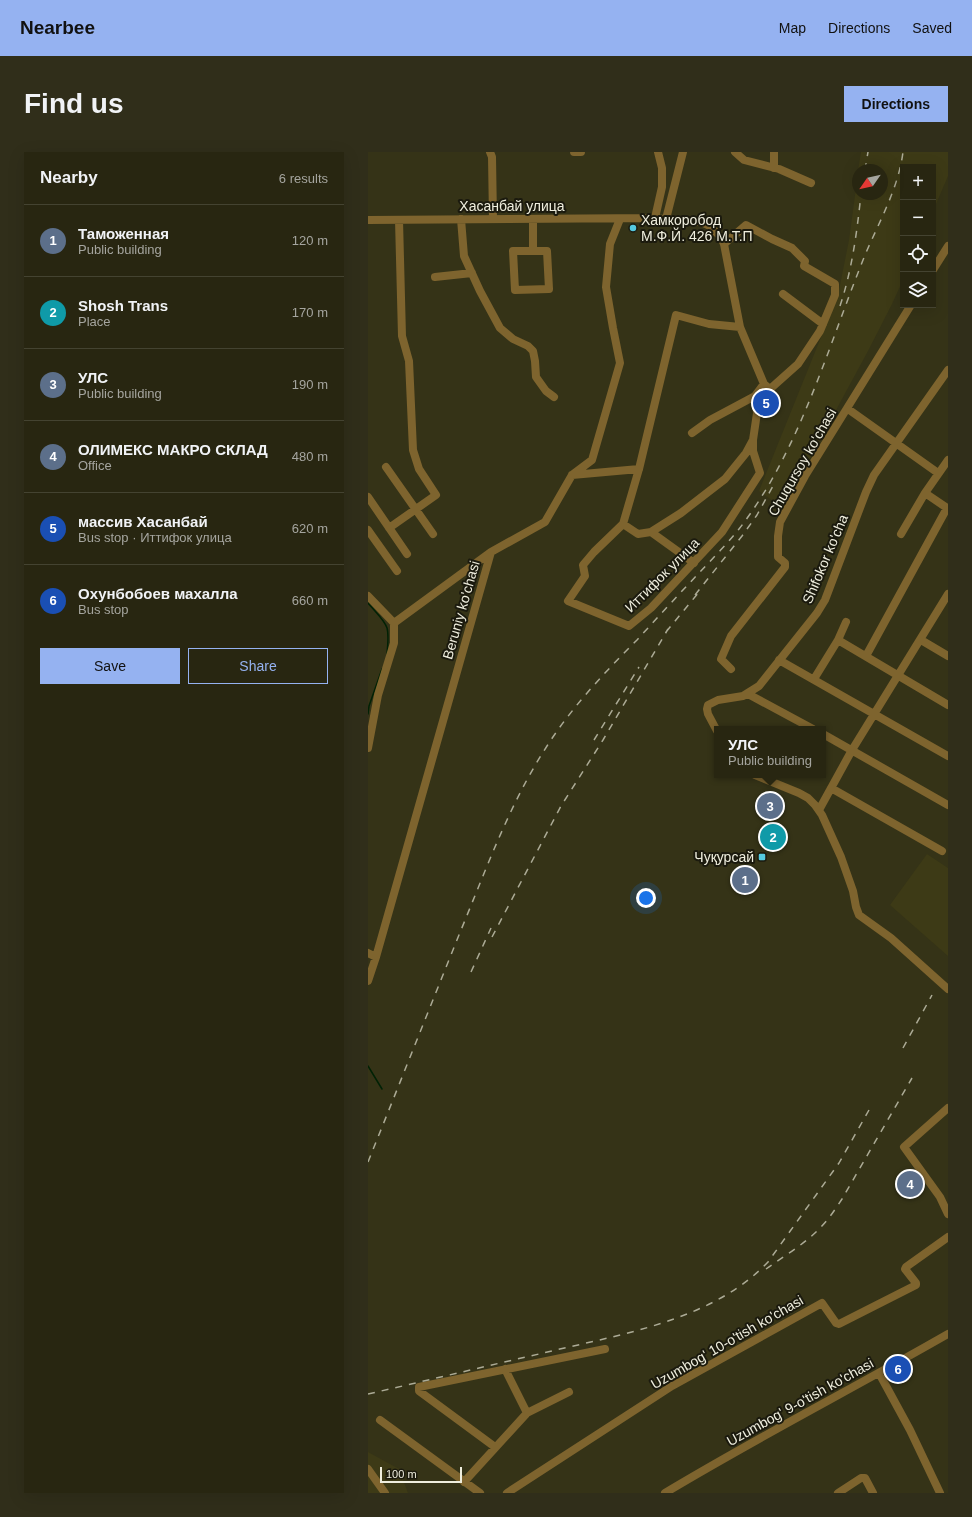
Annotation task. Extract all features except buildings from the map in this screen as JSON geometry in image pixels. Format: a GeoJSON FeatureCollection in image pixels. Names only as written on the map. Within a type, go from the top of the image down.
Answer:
{"type":"FeatureCollection","features":[{"type":"Feature","properties":{"kind":"street"},"geometry":{"type":"LineString","coordinates":[[493,219],[491,154],[500,152]]}},
{"type":"Feature","properties":{"kind":"street"},"geometry":{"type":"LineString","coordinates":[[574,152],[581,152]]}},
{"type":"Feature","properties":{"kind":"street"},"geometry":{"type":"LineString","coordinates":[[658,152],[662,168],[662,187],[655,218],[701,222],[714,230],[724,244],[740,327],[767,386]]}},
{"type":"Feature","properties":{"kind":"street"},"geometry":{"type":"LineString","coordinates":[[666,219],[683,152]]}},
{"type":"Feature","properties":{"kind":"street"},"geometry":{"type":"LineString","coordinates":[[735,152],[744,160],[774,168],[811,183]]}},
{"type":"Feature","properties":{"kind":"street"},"geometry":{"type":"LineString","coordinates":[[774,152],[774,168]]}},
{"type":"Feature","properties":{"kind":"street","name":"Хасанбай улица"},"geometry":{"type":"LineString","coordinates":[[368,220],[655,218]]}},
{"type":"Feature","properties":{"kind":"street"},"geometry":{"type":"LineString","coordinates":[[461,219],[464,256],[500,328],[513,339],[528,346],[533,351],[536,377],[546,391],[554,397]]}},
{"type":"Feature","properties":{"kind":"street"},"geometry":{"type":"LineString","coordinates":[[532,219],[533,251]]}},
{"type":"Feature","properties":{"kind":"street","name":"Beruniy ko'chasi"},"geometry":{"type":"LineString","coordinates":[[368,981],[491,552],[545,522],[572,475],[592,460],[620,363],[606,287],[610,244],[620,219]]}},
{"type":"Feature","properties":{"kind":"street"},"geometry":{"type":"LineString","coordinates":[[389,528],[436,495],[419,468],[413,450],[409,361],[402,336],[399,220]]}},
{"type":"Feature","properties":{"kind":"street"},"geometry":{"type":"LineString","coordinates":[[692,433],[710,420],[755,396],[798,364],[820,331],[835,296],[835,284],[804,266],[805,261],[792,248],[746,225],[724,244]]}},
{"type":"Feature","properties":{"kind":"street"},"geometry":{"type":"LineString","coordinates":[[936,265],[948,246]]}},
{"type":"Feature","properties":{"kind":"street"},"geometry":{"type":"LineString","coordinates":[[533,251],[547,251],[548,289],[516,290],[513,252],[533,251]]}},
{"type":"Feature","properties":{"kind":"street"},"geometry":{"type":"LineString","coordinates":[[435,277],[472,273]]}},
{"type":"Feature","properties":{"kind":"street"},"geometry":{"type":"LineString","coordinates":[[783,294],[823,324]]}},
{"type":"Feature","properties":{"kind":"street","name":"Chuqursoy ko'chasi"},"geometry":{"type":"LineString","coordinates":[[731,669],[721,659],[731,636],[786,565],[778,557],[780,522],[805,476],[848,409],[909,308]]}},
{"type":"Feature","properties":{"kind":"street","name":"Иттифок улица"},"geometry":{"type":"LineString","coordinates":[[740,327],[709,324],[676,315],[639,469],[623,524],[594,552],[583,565],[585,576],[568,601],[629,626],[651,608],[694,563],[722,532],[760,473],[753,450],[757,413],[755,396]]}},
{"type":"Feature","properties":{"kind":"street","name":"Shifokor ko'cha"},"geometry":{"type":"LineString","coordinates":[[714,726],[708,716],[707,708],[714,701],[737,698],[748,694],[762,682],[817,613],[825,600],[870,482],[878,468],[948,370]]}},
{"type":"Feature","properties":{"kind":"street"},"geometry":{"type":"LineString","coordinates":[[848,409],[938,473]]}},
{"type":"Feature","properties":{"kind":"street","name":"Иттифок улица"},"geometry":{"type":"LineString","coordinates":[[651,532],[681,513],[725,479],[746,453],[753,440]]}},
{"type":"Feature","properties":{"kind":"street"},"geometry":{"type":"LineString","coordinates":[[901,534],[938,473],[948,460]]}},
{"type":"Feature","properties":{"kind":"street"},"geometry":{"type":"LineString","coordinates":[[386,467],[433,534]]}},
{"type":"Feature","properties":{"kind":"street"},"geometry":{"type":"LineString","coordinates":[[572,475],[639,469]]}},
{"type":"Feature","properties":{"kind":"street"},"geometry":{"type":"LineString","coordinates":[[866,656],[948,509],[925,494]]}},
{"type":"Feature","properties":{"kind":"street"},"geometry":{"type":"LineString","coordinates":[[368,498],[408,554]]}},
{"type":"Feature","properties":{"kind":"street"},"geometry":{"type":"LineString","coordinates":[[623,524],[638,534],[651,532],[694,563]]}},
{"type":"Feature","properties":{"kind":"street"},"geometry":{"type":"LineString","coordinates":[[368,530],[397,571]]}},
{"type":"Feature","properties":{"kind":"street"},"geometry":{"type":"LineString","coordinates":[[394,623],[491,552]]}},
{"type":"Feature","properties":{"kind":"street"},"geometry":{"type":"LineString","coordinates":[[819,810],[852,750],[897,676],[945,606],[948,594]]}},
{"type":"Feature","properties":{"kind":"street"},"geometry":{"type":"LineString","coordinates":[[368,596],[394,623],[394,643],[378,695],[368,748]]}},
{"type":"Feature","properties":{"kind":"street"},"geometry":{"type":"LineString","coordinates":[[814,679],[838,640],[846,622]]}},
{"type":"Feature","properties":{"kind":"street"},"geometry":{"type":"LineString","coordinates":[[838,640],[897,676],[948,704]]}},
{"type":"Feature","properties":{"kind":"street"},"geometry":{"type":"LineString","coordinates":[[921,640],[948,656]]}},
{"type":"Feature","properties":{"kind":"street"},"geometry":{"type":"LineString","coordinates":[[779,660],[948,756]]}},
{"type":"Feature","properties":{"kind":"street"},"geometry":{"type":"LineString","coordinates":[[748,694],[807,726]]}},
{"type":"Feature","properties":{"kind":"street"},"geometry":{"type":"LineString","coordinates":[[826,736],[948,805]]}},
{"type":"Feature","properties":{"kind":"street"},"geometry":{"type":"LineString","coordinates":[[762,778],[802,794],[819,810],[841,857],[853,890],[858,912],[862,917],[891,938],[948,989]]}},
{"type":"Feature","properties":{"kind":"street"},"geometry":{"type":"LineString","coordinates":[[831,788],[942,851]]}},
{"type":"Feature","properties":{"kind":"street"},"geometry":{"type":"LineString","coordinates":[[368,953],[376,957]]}},
{"type":"Feature","properties":{"kind":"street"},"geometry":{"type":"LineString","coordinates":[[948,1108],[905,1145],[905,1149],[940,1197],[948,1214]]}},
{"type":"Feature","properties":{"kind":"street","name":"Uzumbog' 10-o'tish ko'chasi"},"geometry":{"type":"LineString","coordinates":[[507,1493],[672,1386],[822,1303],[836,1323],[839,1324],[916,1285],[905,1269],[906,1267],[948,1237]]}},
{"type":"Feature","properties":{"kind":"street","name":"Uzumbog' 9-o'tish ko'chasi"},"geometry":{"type":"LineString","coordinates":[[665,1493],[721,1459],[948,1334]]}},
{"type":"Feature","properties":{"kind":"street"},"geometry":{"type":"LineString","coordinates":[[495,1447],[419,1391],[418,1388],[421,1386],[605,1350]]}},
{"type":"Feature","properties":{"kind":"street"},"geometry":{"type":"LineString","coordinates":[[505,1369],[527,1413]]}},
{"type":"Feature","properties":{"kind":"street"},"geometry":{"type":"LineString","coordinates":[[879,1373],[910,1430],[940,1493]]}},
{"type":"Feature","properties":{"kind":"street"},"geometry":{"type":"LineString","coordinates":[[464,1482],[527,1413],[569,1392]]}},
{"type":"Feature","properties":{"kind":"street"},"geometry":{"type":"LineString","coordinates":[[380,1420],[480,1493]]}},
{"type":"Feature","properties":{"kind":"street"},"geometry":{"type":"LineString","coordinates":[[368,1469],[385,1493]]}},
{"type":"Feature","properties":{"kind":"street"},"geometry":{"type":"LineString","coordinates":[[838,1493],[861,1478],[865,1478],[873,1493]]}},
{"type":"Feature","properties":{"kind":"shaded area"},"geometry":{"type":"Polygon","coordinates":[[[861,152],[948,152],[948,176],[936,204],[936,164],[900,164],[900,287],[868,351],[783,508],[759,491],[838,295],[849,240],[854,200],[888,200],[888,164],[859,164],[861,152]]]}},
{"type":"Feature","properties":{"kind":"shaded area"},"geometry":{"type":"Polygon","coordinates":[[[927,854],[948,868],[948,956],[890,905],[927,854]]]}},
{"type":"Feature","properties":{"kind":"shaded area"},"geometry":{"type":"Polygon","coordinates":[[[368,1452],[399,1469],[408,1493],[368,1493],[368,1452]]]}},
{"type":"Feature","properties":{"kind":"waterway"},"geometry":{"type":"LineString","coordinates":[[368,603],[384,621],[388,630],[387,654]]}},
{"type":"Feature","properties":{"kind":"waterway"},"geometry":{"type":"LineString","coordinates":[[368,714],[369,706],[382,669]]}},
{"type":"Feature","properties":{"kind":"waterway"},"geometry":{"type":"LineString","coordinates":[[368,1066],[382,1089]]}},
{"type":"Feature","properties":{"kind":"railway"},"geometry":{"type":"LineString","coordinates":[[866,164],[868,152]]}},
{"type":"Feature","properties":{"kind":"railway"},"geometry":{"type":"LineString","coordinates":[[368,1162],[490,859],[510,813],[522,790],[547,746],[578,704],[730,540],[760,499],[779,467],[810,399],[863,260],[892,194],[897,180],[903,152]]}},
{"type":"Feature","properties":{"kind":"railway"},"geometry":{"type":"LineString","coordinates":[[840,306],[854,251],[860,200]]}},
{"type":"Feature","properties":{"kind":"railway"},"geometry":{"type":"LineString","coordinates":[[695,595],[742,536],[757,515],[773,486]]}},
{"type":"Feature","properties":{"kind":"railway"},"geometry":{"type":"LineString","coordinates":[[666,632],[699,592]]}},
{"type":"Feature","properties":{"kind":"railway"},"geometry":{"type":"LineString","coordinates":[[492,937],[561,806],[603,740],[668,629]]}},
{"type":"Feature","properties":{"kind":"railway"},"geometry":{"type":"LineString","coordinates":[[594,740],[639,667]]}},
{"type":"Feature","properties":{"kind":"railway"},"geometry":{"type":"LineString","coordinates":[[471,972],[491,928]]}},
{"type":"Feature","properties":{"kind":"railway"},"geometry":{"type":"LineString","coordinates":[[903,1048],[932,995]]}},
{"type":"Feature","properties":{"kind":"railway"},"geometry":{"type":"LineString","coordinates":[[766,1269],[808,1239],[830,1217],[912,1078]]}},
{"type":"Feature","properties":{"kind":"railway"},"geometry":{"type":"LineString","coordinates":[[368,1394],[630,1332],[691,1312],[719,1299],[745,1282],[768,1262],[839,1163],[869,1110]]}},
{"type":"Feature","properties":{"kind":"place","name":"Хамкоробод М.Ф.Й. 426 М.Т.П"},"geometry":{"type":"Point","coordinates":[633,228]}},
{"type":"Feature","properties":{"kind":"place","name":"массив Хасанбай"},"geometry":{"type":"Point","coordinates":[766,403]}},
{"type":"Feature","properties":{"kind":"place","name":"УЛС"},"geometry":{"type":"Point","coordinates":[770,806]}},
{"type":"Feature","properties":{"kind":"place","name":"Shosh Trans"},"geometry":{"type":"Point","coordinates":[773,837]}},
{"type":"Feature","properties":{"kind":"place","name":"Чуқурсай"},"geometry":{"type":"Point","coordinates":[762,857]}},
{"type":"Feature","properties":{"kind":"place","name":"Таможенная"},"geometry":{"type":"Point","coordinates":[745,880]}},
{"type":"Feature","properties":{"kind":"place","name":"ОЛИМЕКС МАКРО СКЛАД"},"geometry":{"type":"Point","coordinates":[910,1184]}},
{"type":"Feature","properties":{"kind":"place","name":"Охунбобоев махалла"},"geometry":{"type":"Point","coordinates":[898,1369]}}]}
